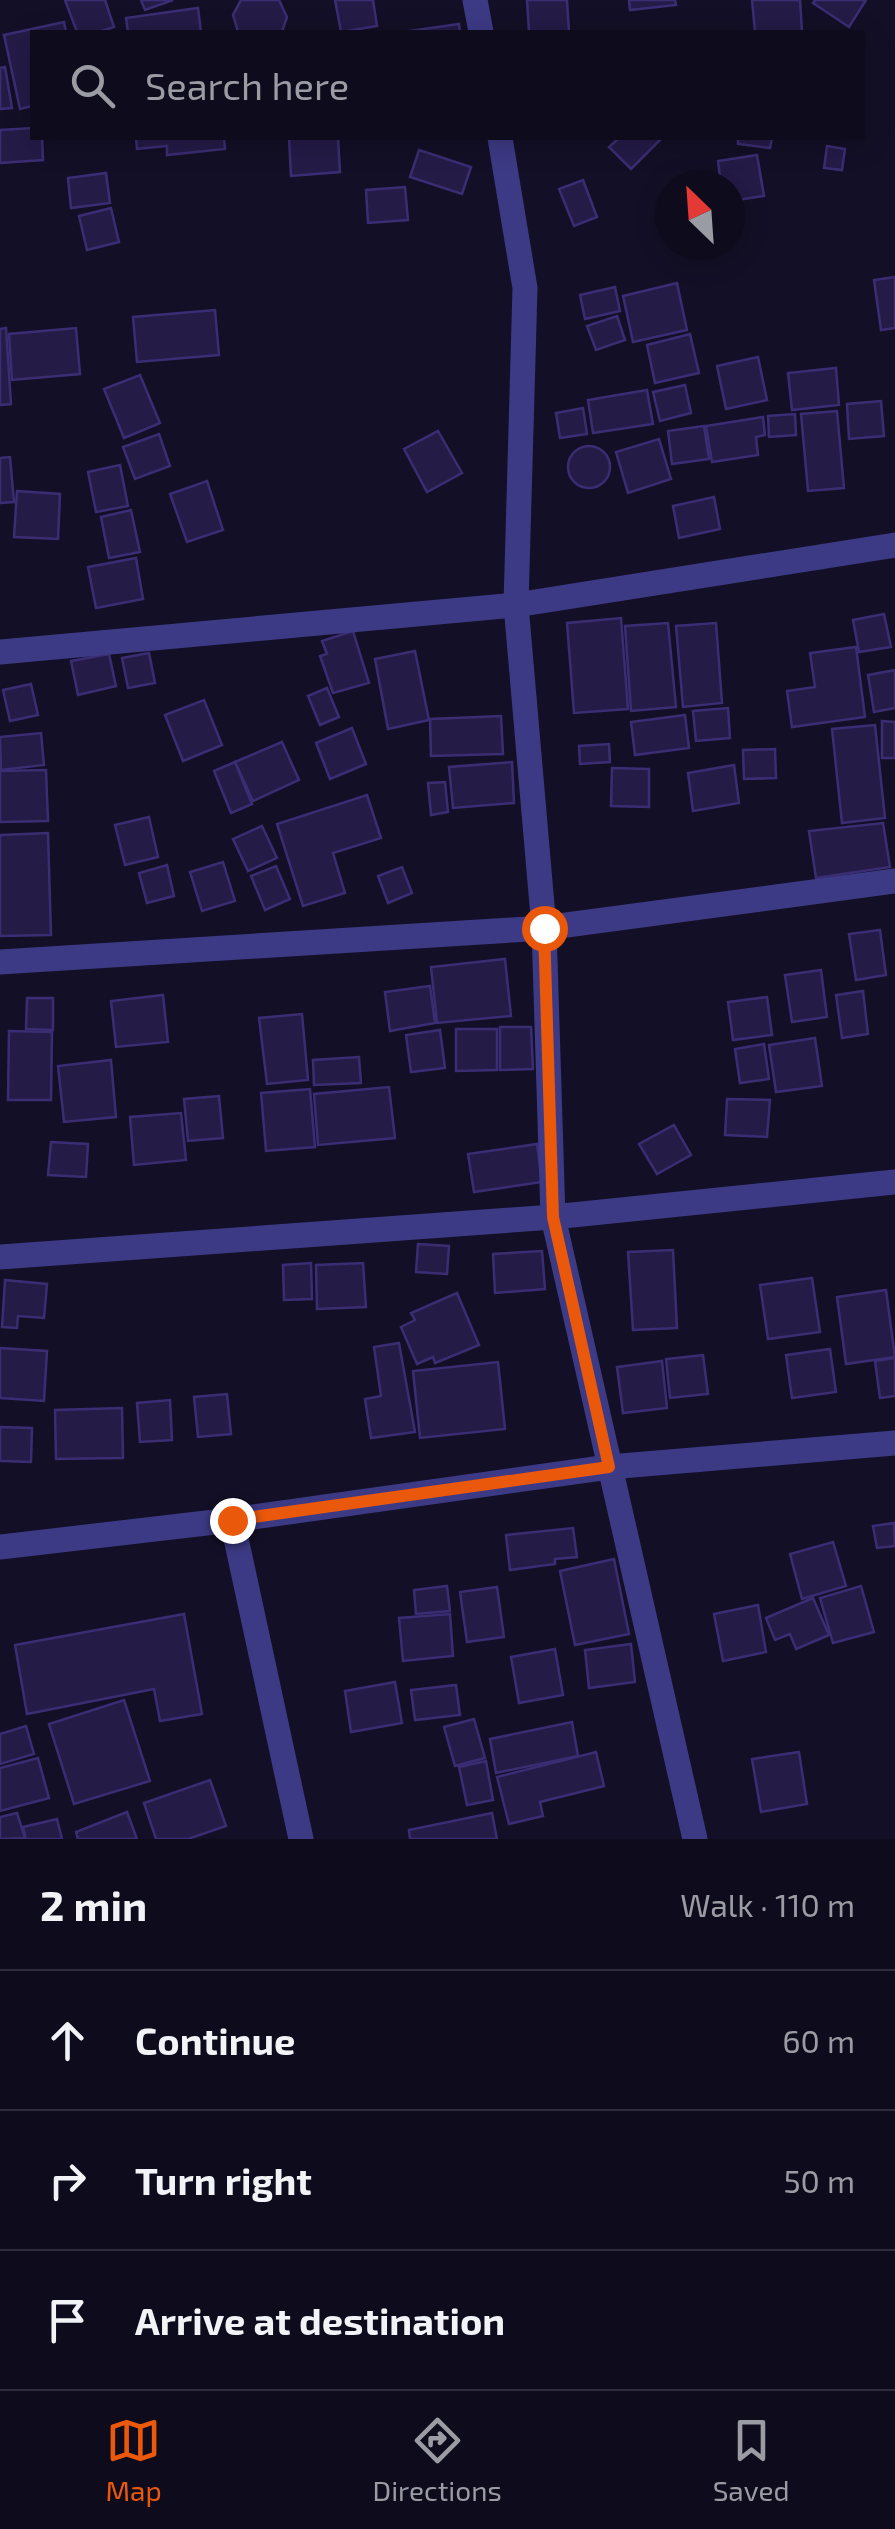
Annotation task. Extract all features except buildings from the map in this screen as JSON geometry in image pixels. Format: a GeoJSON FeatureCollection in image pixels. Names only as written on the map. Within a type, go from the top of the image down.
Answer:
{"type":"FeatureCollection","features":[{"type":"Feature","properties":{"kind":"street"},"geometry":{"type":"LineString","coordinates":[[476,0],[481,30]]}},
{"type":"Feature","properties":{"kind":"street"},"geometry":{"type":"LineString","coordinates":[[500,140],[525,288],[516,605],[544,928],[553,1217],[695,1839]]}},
{"type":"Feature","properties":{"kind":"street"},"geometry":{"type":"LineString","coordinates":[[0,652],[516,605],[895,545]]}},
{"type":"Feature","properties":{"kind":"street"},"geometry":{"type":"LineString","coordinates":[[0,962],[544,928],[895,880]]}},
{"type":"Feature","properties":{"kind":"street"},"geometry":{"type":"LineString","coordinates":[[0,1257],[553,1217],[895,1182]]}},
{"type":"Feature","properties":{"kind":"street"},"geometry":{"type":"LineString","coordinates":[[0,1547],[232,1520],[609,1467],[895,1443]]}},
{"type":"Feature","properties":{"kind":"street"},"geometry":{"type":"LineString","coordinates":[[232,1520],[301,1839]]}},
{"type":"Feature","properties":{"kind":"route"},"geometry":{"type":"LineString","coordinates":[[232,1520],[609,1467],[553,1217],[544,928]]}}]}
